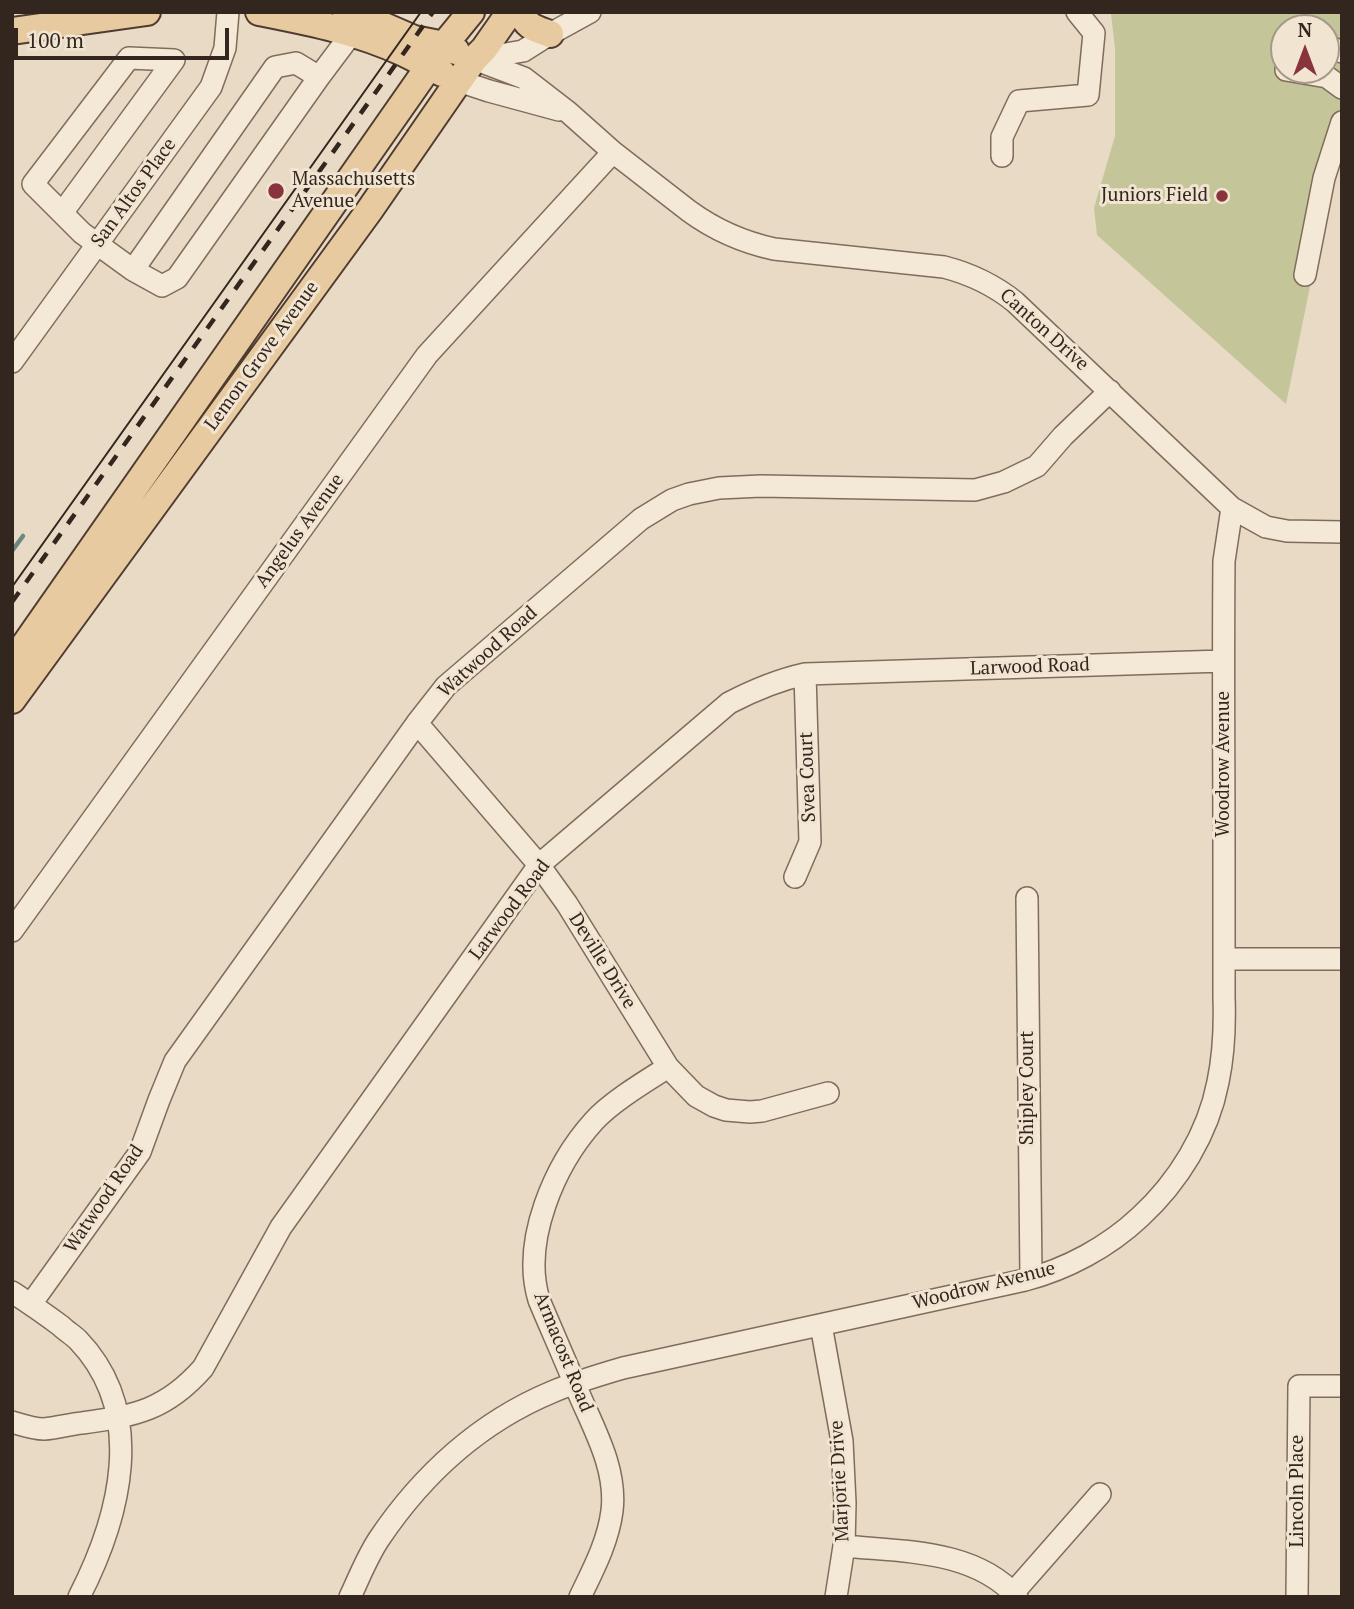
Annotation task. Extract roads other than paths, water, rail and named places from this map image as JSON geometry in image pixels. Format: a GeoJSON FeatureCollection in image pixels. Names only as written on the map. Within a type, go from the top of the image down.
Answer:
{"type":"FeatureCollection","features":[{"type":"Feature","properties":{"kind":"main road"},"geometry":{"type":"LineString","coordinates":[[12,31],[148,12]]}},
{"type":"Feature","properties":{"kind":"main road"},"geometry":{"type":"LineString","coordinates":[[259,12],[324,24],[357,19],[404,53],[436,56],[466,70]]}},
{"type":"Feature","properties":{"kind":"main road","name":"Lemon Grove Avenue"},"geometry":{"type":"LineString","coordinates":[[12,663],[436,56],[471,12]]}},
{"type":"Feature","properties":{"kind":"main road","name":"Lemon Grove Avenue"},"geometry":{"type":"LineString","coordinates":[[12,700],[369,211],[466,70],[510,12]]}},
{"type":"Feature","properties":{"kind":"main road"},"geometry":{"type":"LineString","coordinates":[[522,12],[528,26],[550,34]]}},
{"type":"Feature","properties":{"kind":"street","name":"San Altos Place"},"geometry":{"type":"LineString","coordinates":[[12,362],[211,87],[225,48],[228,12]]}},
{"type":"Feature","properties":{"kind":"street"},"geometry":{"type":"LineString","coordinates":[[466,70],[523,51],[590,12]]}},
{"type":"Feature","properties":{"kind":"street"},"geometry":{"type":"LineString","coordinates":[[1002,156],[1002,137],[1020,101],[1088,94],[1094,33],[1077,12]]}},
{"type":"Feature","properties":{"kind":"street"},"geometry":{"type":"LineString","coordinates":[[62,213],[174,60],[129,58],[33,184],[62,213],[82,233],[133,270],[162,286],[177,278],[357,19]]}},
{"type":"Feature","properties":{"kind":"street"},"geometry":{"type":"LineString","coordinates":[[133,270],[275,67],[296,63],[319,77]]}},
{"type":"Feature","properties":{"kind":"street","name":"Canton Drive"},"geometry":{"type":"LineString","coordinates":[[466,70],[489,91],[568,112],[612,152],[701,220],[744,241],[781,250],[944,267],[984,281],[1016,302],[1231,508],[1266,527],[1287,531],[1342,532]]}},
{"type":"Feature","properties":{"kind":"street"},"geometry":{"type":"LineString","coordinates":[[1305,275],[1324,178],[1342,121]]}},
{"type":"Feature","properties":{"kind":"street","name":"Angelus Avenue"},"geometry":{"type":"LineString","coordinates":[[12,931],[427,355],[612,152]]}},
{"type":"Feature","properties":{"kind":"street","name":"Watwood Road"},"geometry":{"type":"LineString","coordinates":[[31,1304],[140,1152],[175,1061],[417,723],[446,686],[641,519],[672,500],[719,488],[771,486],[975,489],[1004,482],[1037,466],[1063,436],[1110,391]]}},
{"type":"Feature","properties":{"kind":"street","name":"Woodrow Avenue"},"geometry":{"type":"LineString","coordinates":[[350,1597],[378,1540],[410,1497],[443,1463],[477,1434],[527,1403],[575,1383],[623,1368],[1031,1278],[1075,1262],[1116,1237],[1152,1206],[1181,1170],[1204,1128],[1218,1083],[1224,1043],[1224,561],[1231,508]]}},
{"type":"Feature","properties":{"kind":"street","name":"Larwood Road"},"geometry":{"type":"LineString","coordinates":[[12,1422],[43,1429],[118,1418],[143,1412],[187,1385],[203,1368],[281,1227],[539,865],[729,704],[753,690],[805,674],[1223,661]]}},
{"type":"Feature","properties":{"kind":"street","name":"Svea Court"},"geometry":{"type":"LineString","coordinates":[[795,877],[810,842],[805,674]]}},
{"type":"Feature","properties":{"kind":"street","name":"Deville Drive"},"geometry":{"type":"LineString","coordinates":[[417,723],[539,865],[567,904],[668,1067],[696,1096],[713,1106],[738,1112],[762,1111],[828,1093]]}},
{"type":"Feature","properties":{"kind":"street","name":"Shipley Court"},"geometry":{"type":"LineString","coordinates":[[1027,898],[1031,1278]]}},
{"type":"Feature","properties":{"kind":"street"},"geometry":{"type":"LineString","coordinates":[[1225,959],[1342,959]]}},
{"type":"Feature","properties":{"kind":"street","name":"Armacost Road"},"geometry":{"type":"LineString","coordinates":[[580,1597],[606,1538],[612,1512],[612,1483],[605,1454],[536,1288],[533,1265],[539,1227],[556,1178],[569,1153],[595,1120],[668,1067]]}},
{"type":"Feature","properties":{"kind":"street"},"geometry":{"type":"LineString","coordinates":[[12,1292],[77,1339],[97,1364],[115,1402],[121,1461],[113,1515],[103,1545],[79,1597]]}},
{"type":"Feature","properties":{"kind":"street","name":"Marjorie Drive"},"geometry":{"type":"LineString","coordinates":[[821,1325],[842,1441],[844,1546],[836,1597]]}},
{"type":"Feature","properties":{"kind":"street","name":"Lincoln Place"},"geometry":{"type":"LineString","coordinates":[[1297,1597],[1299,1386],[1342,1386]]}},
{"type":"Feature","properties":{"kind":"street"},"geometry":{"type":"LineString","coordinates":[[844,1546],[951,1558],[991,1575],[1015,1595],[1100,1494]]}},
{"type":"Feature","properties":{"kind":"waterway"},"geometry":{"type":"LineString","coordinates":[[12,551],[23,536]]}},
{"type":"Feature","properties":{"kind":"tram line"},"geometry":{"type":"LineString","coordinates":[[12,587],[421,12]]}},
{"type":"Feature","properties":{"kind":"railway"},"geometry":{"type":"LineString","coordinates":[[12,602],[433,12]]}},
{"type":"Feature","properties":{"kind":"place","name":"Massachusetts Avenue"},"geometry":{"type":"Point","coordinates":[276,191]}},
{"type":"Feature","properties":{"kind":"place","name":"Juniors Field"},"geometry":{"type":"Point","coordinates":[1222,196]}}]}
